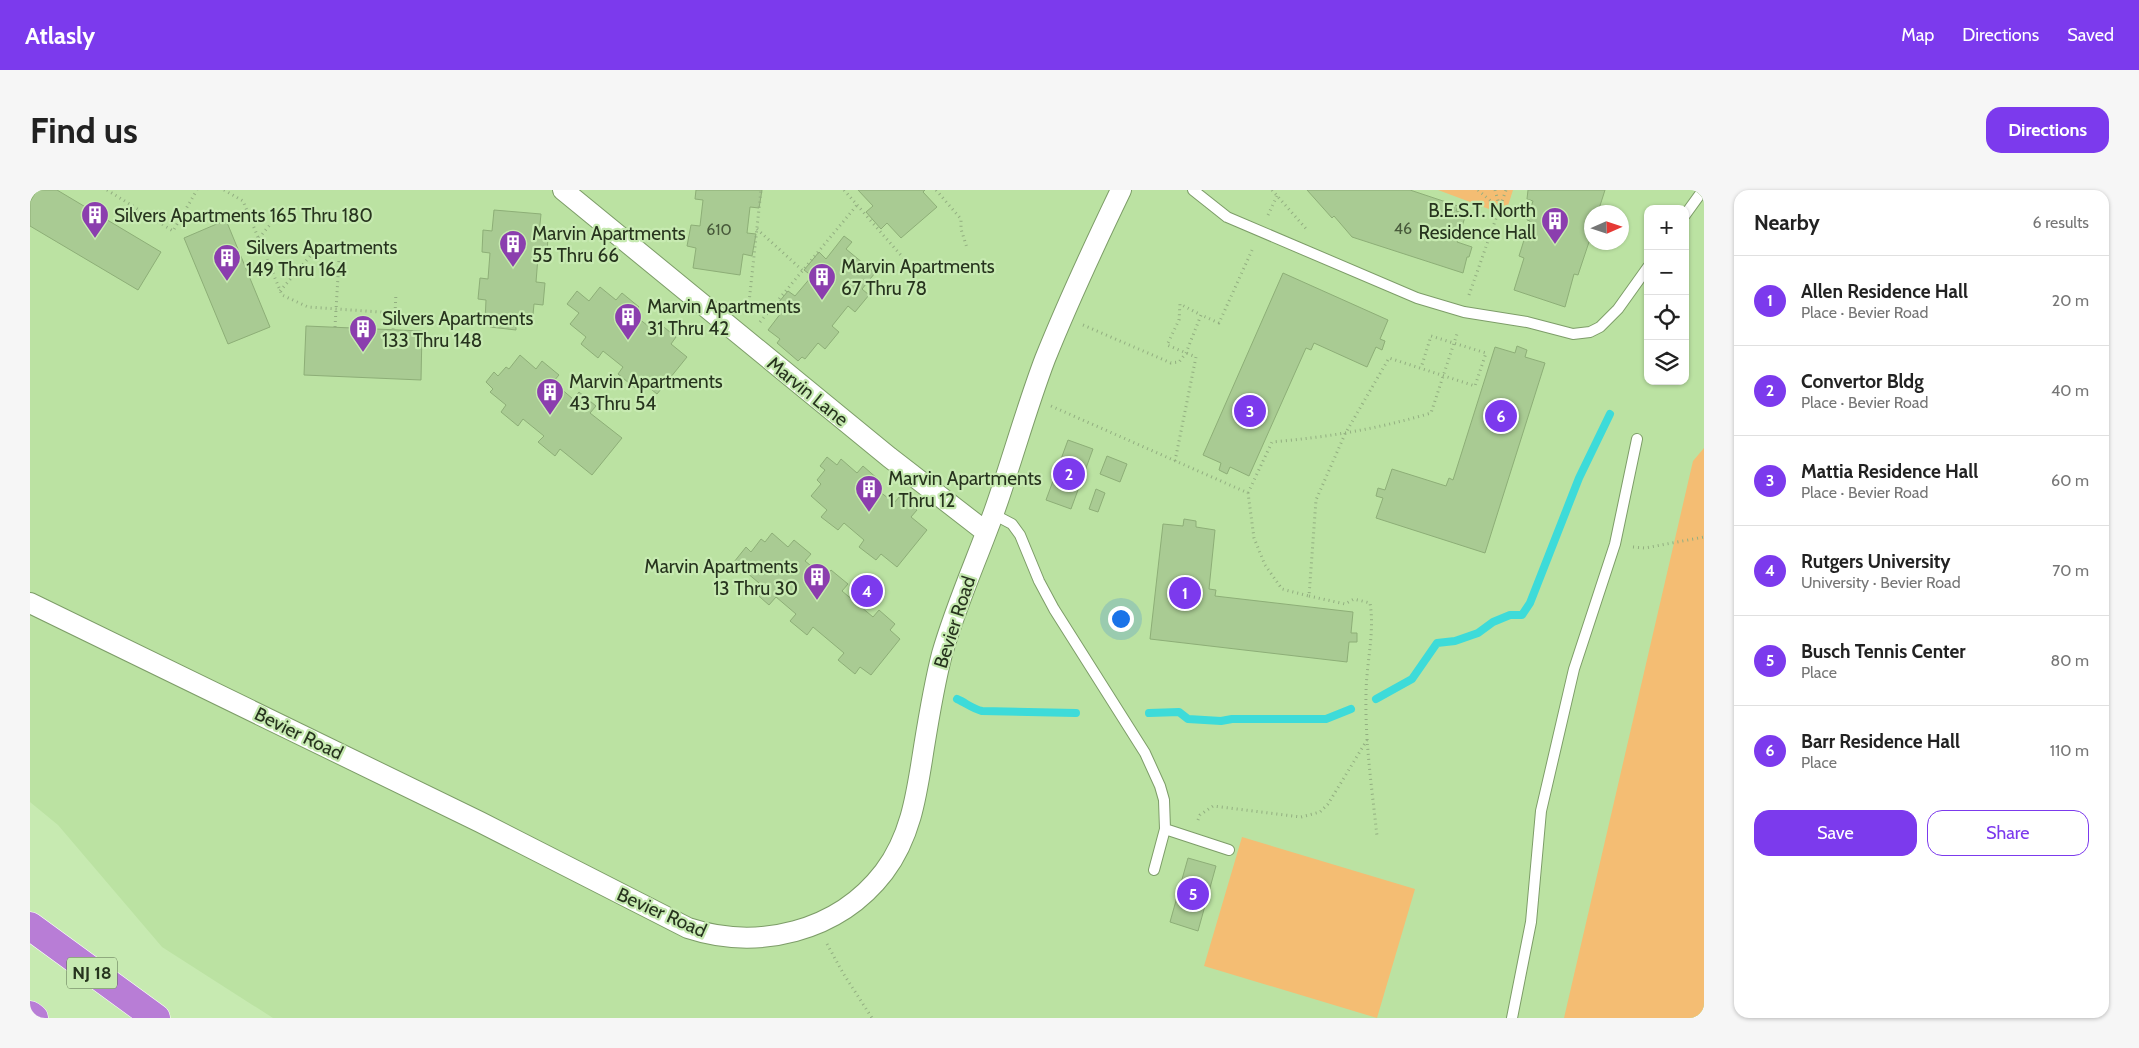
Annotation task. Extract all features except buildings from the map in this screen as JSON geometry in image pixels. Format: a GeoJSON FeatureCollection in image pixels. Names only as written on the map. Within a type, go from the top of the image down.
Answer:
{"type":"FeatureCollection","features":[{"type":"Feature","properties":{"kind":"highway","name":"NJ 18"},"geometry":{"type":"LineString","coordinates":[[30,926],[156,1018]]}},
{"type":"Feature","properties":{"kind":"highway"},"geometry":{"type":"LineString","coordinates":[[30,1015],[34,1018]]}},
{"type":"Feature","properties":{"kind":"street","name":"Marvin Lane"},"geometry":{"type":"LineString","coordinates":[[563,190],[889,457],[989,523]]}},
{"type":"Feature","properties":{"kind":"street","name":"Bevier Road"},"geometry":{"type":"LineString","coordinates":[[30,602],[463,813],[688,928],[718,936],[751,938],[780,936],[817,924],[854,902],[883,874],[899,849],[907,831],[917,794],[932,695],[942,653],[1045,360],[1121,190]]}},
{"type":"Feature","properties":{"kind":"lane"},"geometry":{"type":"LineString","coordinates":[[1192,190],[1227,218],[1418,298],[1464,312],[1527,322],[1582,334],[1600,327],[1608,320],[1644,272]]}},
{"type":"Feature","properties":{"kind":"lane"},"geometry":{"type":"LineString","coordinates":[[1689,209],[1703,190]]}},
{"type":"Feature","properties":{"kind":"lane"},"geometry":{"type":"LineString","coordinates":[[1512,1018],[1531,922],[1541,811],[1574,669],[1615,544],[1637,439]]}},
{"type":"Feature","properties":{"kind":"lane"},"geometry":{"type":"LineString","coordinates":[[989,523],[1012,524],[1020,535],[1039,581],[1054,609],[1145,753],[1160,786],[1164,800],[1165,829],[1154,870]]}},
{"type":"Feature","properties":{"kind":"lane"},"geometry":{"type":"LineString","coordinates":[[1165,829],[1229,850]]}},
{"type":"Feature","properties":{"kind":"path"},"geometry":{"type":"LineString","coordinates":[[107,190],[173,231],[197,190]]}},
{"type":"Feature","properties":{"kind":"path"},"geometry":{"type":"LineString","coordinates":[[224,190],[243,201],[282,296],[308,307],[395,313]]}},
{"type":"Feature","properties":{"kind":"path"},"geometry":{"type":"LineString","coordinates":[[745,340],[761,190]]}},
{"type":"Feature","properties":{"kind":"path"},"geometry":{"type":"LineString","coordinates":[[844,190],[905,260]]}},
{"type":"Feature","properties":{"kind":"path"},"geometry":{"type":"LineString","coordinates":[[936,190],[961,218],[961,229],[967,248]]}},
{"type":"Feature","properties":{"kind":"path"},"geometry":{"type":"LineString","coordinates":[[1272,190],[1337,265]]}},
{"type":"Feature","properties":{"kind":"path"},"geometry":{"type":"LineString","coordinates":[[1478,190],[1500,209]]}},
{"type":"Feature","properties":{"kind":"path"},"geometry":{"type":"LineString","coordinates":[[1496,190],[1500,209]]}},
{"type":"Feature","properties":{"kind":"path"},"geometry":{"type":"LineString","coordinates":[[1468,298],[1506,190]]}},
{"type":"Feature","properties":{"kind":"path"},"geometry":{"type":"LineString","coordinates":[[1264,222],[1277,196]]}},
{"type":"Feature","properties":{"kind":"path"},"geometry":{"type":"LineString","coordinates":[[745,340],[856,205]]}},
{"type":"Feature","properties":{"kind":"path"},"geometry":{"type":"LineString","coordinates":[[259,238],[274,220]]}},
{"type":"Feature","properties":{"kind":"path"},"geometry":{"type":"LineString","coordinates":[[757,229],[802,270]]}},
{"type":"Feature","properties":{"kind":"path"},"geometry":{"type":"LineString","coordinates":[[280,291],[318,247]]}},
{"type":"Feature","properties":{"kind":"path"},"geometry":{"type":"LineString","coordinates":[[1175,461],[1196,357],[1167,345],[1179,320],[1180,304],[1219,323],[1253,247]]}},
{"type":"Feature","properties":{"kind":"path"},"geometry":{"type":"LineString","coordinates":[[335,327],[339,259]]}},
{"type":"Feature","properties":{"kind":"path"},"geometry":{"type":"LineString","coordinates":[[394,329],[396,293]]}},
{"type":"Feature","properties":{"kind":"path"},"geometry":{"type":"LineString","coordinates":[[1093,330],[1171,363],[1179,362],[1186,353],[1201,315]]}},
{"type":"Feature","properties":{"kind":"path"},"geometry":{"type":"LineString","coordinates":[[1377,836],[1367,740],[1366,692],[1372,618],[1370,603],[1354,599],[1345,604],[1282,588],[1265,565],[1254,538],[1248,493],[1272,442],[1345,434],[1394,424],[1431,412],[1457,334]]}},
{"type":"Feature","properties":{"kind":"path"},"geometry":{"type":"LineString","coordinates":[[1309,596],[1316,500],[1345,434],[1389,358],[1475,386],[1486,353],[1431,336],[1421,368]]}},
{"type":"Feature","properties":{"kind":"path"},"geometry":{"type":"LineString","coordinates":[[1032,398],[1248,493]]}},
{"type":"Feature","properties":{"kind":"path"},"geometry":{"type":"LineString","coordinates":[[1615,544],[1646,548],[1704,536]]}},
{"type":"Feature","properties":{"kind":"path"},"geometry":{"type":"LineString","coordinates":[[1191,837],[1200,815],[1213,806],[1300,816],[1320,812],[1328,804],[1367,740]]}},
{"type":"Feature","properties":{"kind":"path"},"geometry":{"type":"LineString","coordinates":[[817,924],[843,973],[872,1018]]}},
{"type":"Feature","properties":{"kind":"shaded area"},"geometry":{"type":"Polygon","coordinates":[[[30,190],[1704,190],[1704,1018],[273,1018],[162,947],[58,825],[30,802],[30,190]]]}},
{"type":"Feature","properties":{"kind":"shaded area"},"geometry":{"type":"Polygon","coordinates":[[[1438,190],[1513,190],[1505,215],[1438,190]]]}},
{"type":"Feature","properties":{"kind":"shaded area"},"geometry":{"type":"Polygon","coordinates":[[[1704,448],[1704,1018],[1564,1018],[1693,461],[1704,448]]]}},
{"type":"Feature","properties":{"kind":"shaded area"},"geometry":{"type":"Polygon","coordinates":[[[1242,837],[1415,889],[1377,1018],[1204,966],[1242,837]]]}},
{"type":"Feature","properties":{"kind":"waterway"},"geometry":{"type":"LineString","coordinates":[[1376,699],[1412,679],[1437,643],[1455,641],[1478,633],[1493,622],[1510,615],[1522,615],[1530,603],[1579,478],[1610,414]]}},
{"type":"Feature","properties":{"kind":"waterway"},"geometry":{"type":"LineString","coordinates":[[957,699],[982,711],[1076,713]]}},
{"type":"Feature","properties":{"kind":"waterway"},"geometry":{"type":"LineString","coordinates":[[1149,713],[1179,712],[1188,719],[1221,721],[1232,719],[1326,719],[1351,709]]}},
{"type":"Feature","properties":{"kind":"place","name":"Silvers Apartments 165 Thru 180"},"geometry":{"type":"Point","coordinates":[95,239]}},
{"type":"Feature","properties":{"kind":"place","name":"B.E.S.T. North Residence Hall"},"geometry":{"type":"Point","coordinates":[1555,245]}},
{"type":"Feature","properties":{"kind":"place","name":"Marvin Apartments 55 Thru 66"},"geometry":{"type":"Point","coordinates":[513,268]}},
{"type":"Feature","properties":{"kind":"place","name":"Silvers Apartments 149 Thru 164"},"geometry":{"type":"Point","coordinates":[227,282]}},
{"type":"Feature","properties":{"kind":"place","name":"Marvin Apartments 67 Thru 78"},"geometry":{"type":"Point","coordinates":[822,301]}},
{"type":"Feature","properties":{"kind":"place","name":"Marvin Apartments 31 Thru 42"},"geometry":{"type":"Point","coordinates":[628,341]}},
{"type":"Feature","properties":{"kind":"place","name":"Silvers Apartments 133 Thru 148"},"geometry":{"type":"Point","coordinates":[363,353]}},
{"type":"Feature","properties":{"kind":"place","name":"Mattia Residence Hall"},"geometry":{"type":"Point","coordinates":[1250,411]}},
{"type":"Feature","properties":{"kind":"place","name":"Marvin Apartments 43 Thru 54"},"geometry":{"type":"Point","coordinates":[550,416]}},
{"type":"Feature","properties":{"kind":"place","name":"Barr Residence Hall"},"geometry":{"type":"Point","coordinates":[1501,416]}},
{"type":"Feature","properties":{"kind":"place","name":"Convertor Bldg"},"geometry":{"type":"Point","coordinates":[1069,474]}},
{"type":"Feature","properties":{"kind":"place","name":"Marvin Apartments 1 Thru 12"},"geometry":{"type":"Point","coordinates":[869,513]}},
{"type":"Feature","properties":{"kind":"place","name":"Rutgers University"},"geometry":{"type":"Point","coordinates":[867,591]}},
{"type":"Feature","properties":{"kind":"place","name":"Allen Residence Hall"},"geometry":{"type":"Point","coordinates":[1185,593]}},
{"type":"Feature","properties":{"kind":"place","name":"Marvin Apartments 13 Thru 30"},"geometry":{"type":"Point","coordinates":[817,601]}},
{"type":"Feature","properties":{"kind":"place","name":"Busch Tennis Center"},"geometry":{"type":"Point","coordinates":[1193,894]}}]}
